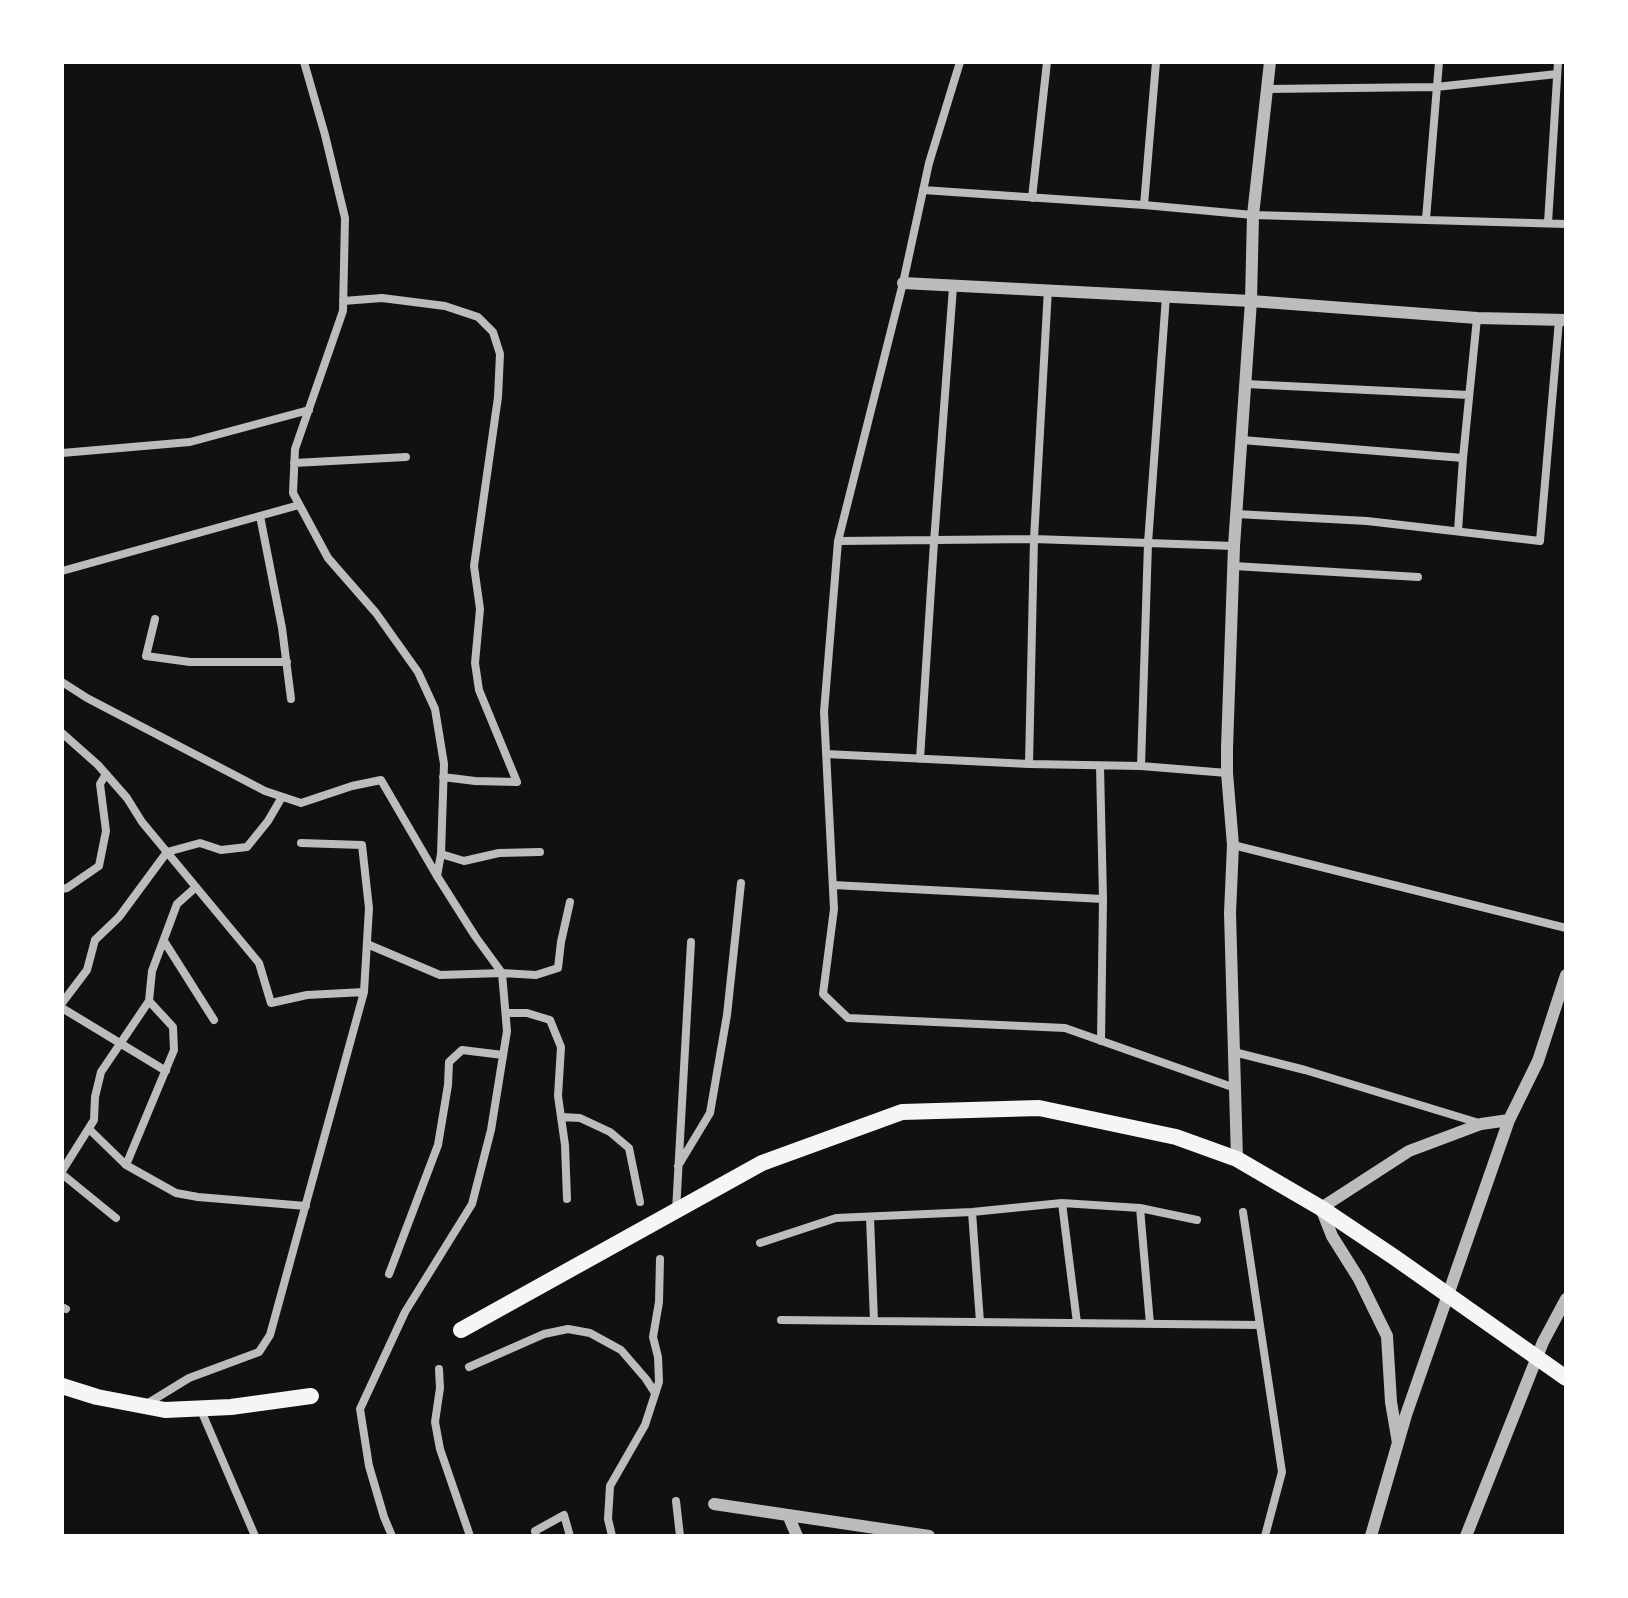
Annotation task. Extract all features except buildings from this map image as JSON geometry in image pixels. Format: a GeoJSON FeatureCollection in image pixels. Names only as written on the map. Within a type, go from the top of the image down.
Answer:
{"type":"FeatureCollection","features":[{"type":"Feature","properties":{"kind":"main road"},"geometry":{"type":"LineString","coordinates":[[461,1330],[762,1163],[902,1112],[1039,1108],[1176,1137],[1237,1159],[1321,1208],[1566,1378]]}},
{"type":"Feature","properties":{"kind":"main road"},"geometry":{"type":"LineString","coordinates":[[62,1386],[97,1397],[165,1410],[231,1407],[311,1396]]}},
{"type":"Feature","properties":{"kind":"street"},"geometry":{"type":"LineString","coordinates":[[304,62],[345,218],[343,311],[295,449],[293,493],[328,558],[376,613],[418,672],[435,709],[444,764],[441,854],[437,876]]}},
{"type":"Feature","properties":{"kind":"street"},"geometry":{"type":"LineString","coordinates":[[960,62],[929,163],[903,283],[838,541],[824,712],[834,909],[823,994],[848,1018],[1065,1028],[1235,1088]]}},
{"type":"Feature","properties":{"kind":"street"},"geometry":{"type":"LineString","coordinates":[[1032,198],[1047,62]]}},
{"type":"Feature","properties":{"kind":"street"},"geometry":{"type":"LineString","coordinates":[[1144,205],[1156,62]]}},
{"type":"Feature","properties":{"kind":"street"},"geometry":{"type":"LineString","coordinates":[[1237,1159],[1230,913],[1233,845],[1227,773],[1234,546],[1251,301],[1253,215],[1270,62]]}},
{"type":"Feature","properties":{"kind":"street"},"geometry":{"type":"LineString","coordinates":[[1426,219],[1439,62]]}},
{"type":"Feature","properties":{"kind":"street"},"geometry":{"type":"LineString","coordinates":[[1548,223],[1558,62]]}},
{"type":"Feature","properties":{"kind":"street"},"geometry":{"type":"LineString","coordinates":[[1266,89],[1436,87],[1557,74]]}},
{"type":"Feature","properties":{"kind":"street"},"geometry":{"type":"LineString","coordinates":[[923,190],[1253,215],[1566,224]]}},
{"type":"Feature","properties":{"kind":"street"},"geometry":{"type":"LineString","coordinates":[[903,283],[1251,301],[1477,318],[1562,320],[1540,541],[1367,521],[1236,514]]}},
{"type":"Feature","properties":{"kind":"street"},"geometry":{"type":"LineString","coordinates":[[920,759],[953,287]]}},
{"type":"Feature","properties":{"kind":"street"},"geometry":{"type":"LineString","coordinates":[[1029,764],[1034,539],[1048,289]]}},
{"type":"Feature","properties":{"kind":"street"},"geometry":{"type":"LineString","coordinates":[[1141,766],[1148,543],[1166,296]]}},
{"type":"Feature","properties":{"kind":"street"},"geometry":{"type":"LineString","coordinates":[[343,301],[382,298],[445,306],[478,317],[493,332],[500,354],[498,397],[474,566],[480,609],[475,663],[479,690],[517,782],[443,777]]}},
{"type":"Feature","properties":{"kind":"street"},"geometry":{"type":"LineString","coordinates":[[1458,531],[1477,318]]}},
{"type":"Feature","properties":{"kind":"street"},"geometry":{"type":"LineString","coordinates":[[1246,384],[1469,395]]}},
{"type":"Feature","properties":{"kind":"street"},"geometry":{"type":"LineString","coordinates":[[62,453],[190,442],[309,410]]}},
{"type":"Feature","properties":{"kind":"street"},"geometry":{"type":"LineString","coordinates":[[1242,440],[1463,458]]}},
{"type":"Feature","properties":{"kind":"street"},"geometry":{"type":"LineString","coordinates":[[294,463],[406,457]]}},
{"type":"Feature","properties":{"kind":"street"},"geometry":{"type":"LineString","coordinates":[[62,571],[299,505]]}},
{"type":"Feature","properties":{"kind":"street"},"geometry":{"type":"LineString","coordinates":[[260,516],[282,628],[291,699]]}},
{"type":"Feature","properties":{"kind":"street"},"geometry":{"type":"LineString","coordinates":[[838,541],[1034,539],[1234,546]]}},
{"type":"Feature","properties":{"kind":"street"},"geometry":{"type":"LineString","coordinates":[[1234,566],[1418,577]]}},
{"type":"Feature","properties":{"kind":"street"},"geometry":{"type":"LineString","coordinates":[[155,619],[146,656],[190,662],[287,662]]}},
{"type":"Feature","properties":{"kind":"street"},"geometry":{"type":"LineString","coordinates":[[62,682],[265,791],[301,803],[381,780],[437,876],[502,973],[507,1031],[491,1130],[472,1204],[405,1312],[360,1409],[369,1466],[392,1536]]}},
{"type":"Feature","properties":{"kind":"street"},"geometry":{"type":"LineString","coordinates":[[62,733],[98,765],[127,798],[142,822],[259,963],[271,1003],[307,995],[364,992]]}},
{"type":"Feature","properties":{"kind":"street"},"geometry":{"type":"LineString","coordinates":[[826,754],[1141,766],[1227,773]]}},
{"type":"Feature","properties":{"kind":"street"},"geometry":{"type":"LineString","coordinates":[[1100,766],[1103,899],[1101,1041]]}},
{"type":"Feature","properties":{"kind":"street"},"geometry":{"type":"LineString","coordinates":[[62,889],[99,866],[106,831],[100,784],[106,774]]}},
{"type":"Feature","properties":{"kind":"street"},"geometry":{"type":"LineString","coordinates":[[166,1071],[62,1006],[87,970],[95,940],[119,917],[167,852],[200,843],[221,850],[247,847],[282,797]]}},
{"type":"Feature","properties":{"kind":"street"},"geometry":{"type":"LineString","coordinates":[[144,1406],[189,1378],[259,1352],[270,1335],[306,1206],[364,992],[369,908],[362,845],[301,843]]}},
{"type":"Feature","properties":{"kind":"street"},"geometry":{"type":"LineString","coordinates":[[1233,845],[1566,928]]}},
{"type":"Feature","properties":{"kind":"street"},"geometry":{"type":"LineString","coordinates":[[441,854],[464,861],[499,853],[540,852]]}},
{"type":"Feature","properties":{"kind":"street"},"geometry":{"type":"LineString","coordinates":[[678,1166],[710,1113],[727,1015],[741,883]]}},
{"type":"Feature","properties":{"kind":"street"},"geometry":{"type":"LineString","coordinates":[[833,885],[1103,899]]}},
{"type":"Feature","properties":{"kind":"street"},"geometry":{"type":"LineString","coordinates":[[116,1218],[62,1172],[94,1120],[101,1072],[149,1001],[152,971],[177,904],[196,887]]}},
{"type":"Feature","properties":{"kind":"street"},"geometry":{"type":"LineString","coordinates":[[367,944],[440,975],[536,975],[558,968],[570,902]]}},
{"type":"Feature","properties":{"kind":"street"},"geometry":{"type":"LineString","coordinates":[[164,941],[214,1020]]}},
{"type":"Feature","properties":{"kind":"street"},"geometry":{"type":"LineString","coordinates":[[676,1211],[691,942]]}},
{"type":"Feature","properties":{"kind":"street"},"geometry":{"type":"LineString","coordinates":[[1371,1536],[1398,1443],[1509,1120],[1538,1061],[1566,975]]}},
{"type":"Feature","properties":{"kind":"street"},"geometry":{"type":"LineString","coordinates":[[126,1165],[174,1050],[173,1027],[149,1001]]}},
{"type":"Feature","properties":{"kind":"street"},"geometry":{"type":"LineString","coordinates":[[506,1013],[527,1013],[550,1020],[561,1047],[558,1096],[565,1145],[567,1199]]}},
{"type":"Feature","properties":{"kind":"street"},"geometry":{"type":"LineString","coordinates":[[389,1274],[438,1145],[449,1062],[462,1050],[503,1055]]}},
{"type":"Feature","properties":{"kind":"street"},"geometry":{"type":"LineString","coordinates":[[1234,1052],[1305,1070],[1481,1124]]}},
{"type":"Feature","properties":{"kind":"street"},"geometry":{"type":"LineString","coordinates":[[561,1117],[580,1118],[610,1132],[629,1148],[640,1202]]}},
{"type":"Feature","properties":{"kind":"street"},"geometry":{"type":"LineString","coordinates":[[1398,1443],[1391,1402],[1387,1336],[1359,1279],[1332,1236],[1321,1208],[1409,1151],[1481,1124],[1509,1120]]}},
{"type":"Feature","properties":{"kind":"street"},"geometry":{"type":"LineString","coordinates":[[89,1129],[126,1165],[176,1193],[306,1206]]}},
{"type":"Feature","properties":{"kind":"street"},"geometry":{"type":"LineString","coordinates":[[1062,1203],[1077,1323]]}},
{"type":"Feature","properties":{"kind":"street"},"geometry":{"type":"LineString","coordinates":[[760,1243],[836,1218],[972,1212],[1062,1203],[1140,1208],[1197,1220]]}},
{"type":"Feature","properties":{"kind":"street"},"geometry":{"type":"LineString","coordinates":[[1140,1208],[1150,1324]]}},
{"type":"Feature","properties":{"kind":"street"},"geometry":{"type":"LineString","coordinates":[[972,1212],[980,1322]]}},
{"type":"Feature","properties":{"kind":"street"},"geometry":{"type":"LineString","coordinates":[[1243,1212],[1282,1472],[1265,1536]]}},
{"type":"Feature","properties":{"kind":"street"},"geometry":{"type":"LineString","coordinates":[[870,1217],[874,1321]]}},
{"type":"Feature","properties":{"kind":"street"},"geometry":{"type":"LineString","coordinates":[[612,1536],[608,1519],[610,1486],[645,1425],[659,1382],[653,1337],[659,1302],[660,1259]]}},
{"type":"Feature","properties":{"kind":"street"},"geometry":{"type":"LineString","coordinates":[[1466,1536],[1543,1342],[1566,1299]]}},
{"type":"Feature","properties":{"kind":"street"},"geometry":{"type":"LineString","coordinates":[[781,1320],[1260,1325]]}},
{"type":"Feature","properties":{"kind":"street"},"geometry":{"type":"LineString","coordinates":[[469,1367],[544,1334],[568,1329],[590,1333],[621,1350],[655,1393]]}},
{"type":"Feature","properties":{"kind":"street"},"geometry":{"type":"LineString","coordinates":[[439,1369],[440,1388],[435,1422],[440,1449],[470,1536]]}},
{"type":"Feature","properties":{"kind":"street"},"geometry":{"type":"LineString","coordinates":[[200,1408],[255,1536]]}},
{"type":"Feature","properties":{"kind":"street"},"geometry":{"type":"LineString","coordinates":[[676,1501],[680,1536]]}},
{"type":"Feature","properties":{"kind":"street"},"geometry":{"type":"LineString","coordinates":[[714,1504],[929,1536]]}},
{"type":"Feature","properties":{"kind":"street"},"geometry":{"type":"LineString","coordinates":[[536,1536],[535,1531],[564,1515],[570,1536]]}},
{"type":"Feature","properties":{"kind":"street"},"geometry":{"type":"LineString","coordinates":[[788,1515],[797,1536]]}}]}
